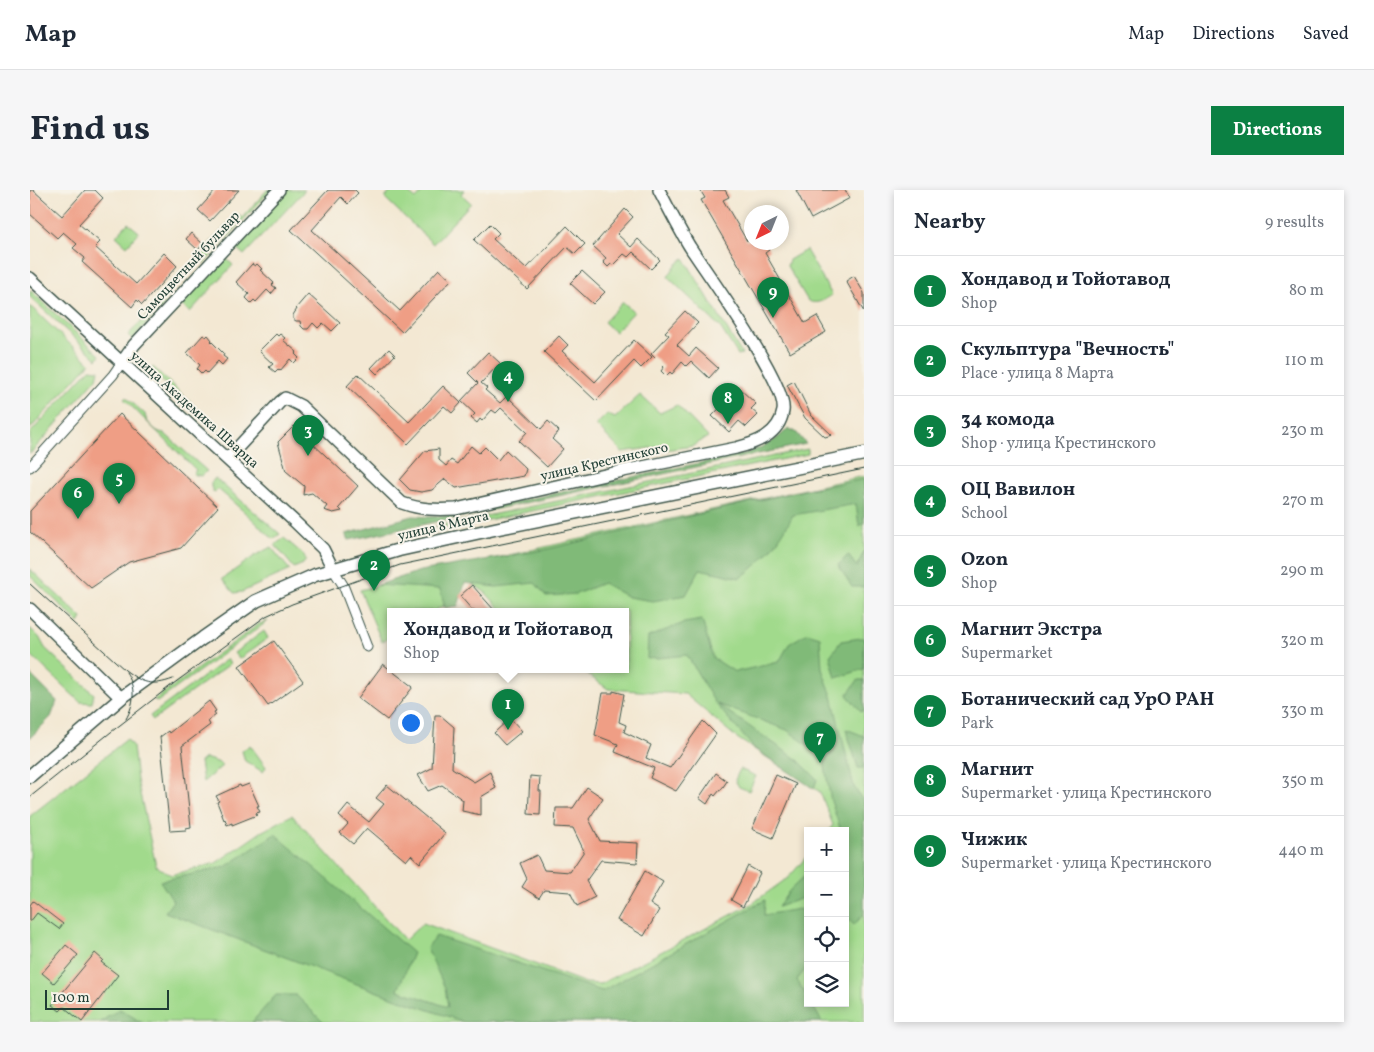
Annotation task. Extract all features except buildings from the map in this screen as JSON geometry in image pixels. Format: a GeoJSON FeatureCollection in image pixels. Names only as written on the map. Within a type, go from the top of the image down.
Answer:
{"type":"FeatureCollection","features":[{"type":"Feature","properties":{"kind":"main road","name":"улица 8 Марта"},"geometry":{"type":"LineString","coordinates":[[30,776],[121,698],[256,601],[292,584],[333,569],[400,550],[498,528],[864,454]]}},
{"type":"Feature","properties":{"kind":"street","name":"Самоцветный бульвар"},"geometry":{"type":"LineString","coordinates":[[122,362],[134,345],[279,190]]}},
{"type":"Feature","properties":{"kind":"street","name":"улица Крестинского"},"geometry":{"type":"LineString","coordinates":[[228,458],[285,398],[301,406],[402,503],[418,508],[446,510],[736,448],[753,444],[768,436],[777,427],[784,410],[783,400],[777,385],[758,351],[689,246],[659,190]]}},
{"type":"Feature","properties":{"kind":"street","name":"улица Академика Шварца"},"geometry":{"type":"LineString","coordinates":[[30,278],[228,458],[323,549],[333,569]]}},
{"type":"Feature","properties":{"kind":"street"},"geometry":{"type":"LineString","coordinates":[[30,467],[113,375],[122,362]]}},
{"type":"Feature","properties":{"kind":"street"},"geometry":{"type":"LineString","coordinates":[[333,569],[343,585],[368,647]]}},
{"type":"Feature","properties":{"kind":"street"},"geometry":{"type":"LineString","coordinates":[[30,609],[121,698]]}},
{"type":"Feature","properties":{"kind":"green space"},"geometry":{"type":"Polygon","coordinates":[[[267,190],[271,190],[204,263],[199,259],[208,249],[209,244],[237,214],[242,218],[267,190]]]}},
{"type":"Feature","properties":{"kind":"green space"},"geometry":{"type":"Polygon","coordinates":[[[287,190],[305,190],[244,255],[234,246],[287,190]]]}},
{"type":"Feature","properties":{"kind":"green space"},"geometry":{"type":"Polygon","coordinates":[[[392,190],[405,190],[416,199],[424,190],[464,190],[461,194],[471,203],[433,244],[385,198],[392,190]]]}},
{"type":"Feature","properties":{"kind":"green space"},"geometry":{"type":"Polygon","coordinates":[[[128,223],[139,232],[127,246],[116,236],[128,223]]]}},
{"type":"Feature","properties":{"kind":"green space"},"geometry":{"type":"Polygon","coordinates":[[[806,250],[832,295],[818,302],[808,301],[787,266],[789,260],[806,250]]]}},
{"type":"Feature","properties":{"kind":"green space"},"geometry":{"type":"Polygon","coordinates":[[[224,257],[233,265],[190,312],[180,304],[224,257]]]}},
{"type":"Feature","properties":{"kind":"green space"},"geometry":{"type":"Polygon","coordinates":[[[684,258],[742,354],[738,355],[720,327],[668,277],[675,266],[684,258]]]}},
{"type":"Feature","properties":{"kind":"green space"},"geometry":{"type":"Polygon","coordinates":[[[30,290],[100,355],[97,359],[30,297],[30,290]]]}},
{"type":"Feature","properties":{"kind":"green space"},"geometry":{"type":"Polygon","coordinates":[[[161,301],[164,305],[132,339],[128,335],[161,301]]]}},
{"type":"Feature","properties":{"kind":"green space"},"geometry":{"type":"Polygon","coordinates":[[[623,302],[634,312],[615,332],[604,322],[623,302]]]}},
{"type":"Feature","properties":{"kind":"green space"},"geometry":{"type":"Polygon","coordinates":[[[30,306],[90,363],[30,429],[30,306]]]}},
{"type":"Feature","properties":{"kind":"green space"},"geometry":{"type":"Polygon","coordinates":[[[153,367],[219,429],[217,431],[150,370],[153,367]]]}},
{"type":"Feature","properties":{"kind":"green space"},"geometry":{"type":"Polygon","coordinates":[[[90,369],[99,370],[97,378],[30,454],[30,433],[90,369]]]}},
{"type":"Feature","properties":{"kind":"green space"},"geometry":{"type":"Polygon","coordinates":[[[640,395],[660,413],[677,405],[708,437],[693,446],[665,450],[657,447],[622,452],[596,425],[607,414],[615,418],[640,395]]]}},
{"type":"Feature","properties":{"kind":"green space"},"geometry":{"type":"Polygon","coordinates":[[[126,397],[145,414],[149,424],[124,399],[126,397]]]}},
{"type":"Feature","properties":{"kind":"green space"},"geometry":{"type":"Polygon","coordinates":[[[788,428],[796,432],[806,444],[349,540],[346,534],[413,516],[452,515],[747,453],[779,437],[788,428]]]}},
{"type":"Feature","properties":{"kind":"green space"},"geometry":{"type":"Polygon","coordinates":[[[154,429],[164,433],[207,471],[201,476],[193,474],[196,470],[154,429]]]}},
{"type":"Feature","properties":{"kind":"green space"},"geometry":{"type":"Polygon","coordinates":[[[808,449],[808,454],[459,526],[428,528],[808,449]]]}},
{"type":"Feature","properties":{"kind":"green space"},"geometry":{"type":"Polygon","coordinates":[[[864,476],[864,1022],[30,1022],[30,816],[127,739],[133,747],[137,780],[156,866],[171,875],[216,863],[261,832],[292,815],[405,940],[423,923],[586,983],[600,984],[750,905],[789,877],[804,860],[804,1007],[849,1007],[849,827],[831,827],[833,825],[820,792],[737,738],[685,694],[608,689],[586,673],[629,673],[629,608],[499,608],[486,593],[464,578],[440,608],[387,608],[387,639],[382,642],[360,590],[864,476]]]}},
{"type":"Feature","properties":{"kind":"green space"},"geometry":{"type":"Polygon","coordinates":[[[215,478],[280,534],[273,539],[218,489],[214,493],[211,483],[215,478]]]}},
{"type":"Feature","properties":{"kind":"green space"},"geometry":{"type":"Polygon","coordinates":[[[864,479],[864,523],[859,526],[856,504],[793,515],[771,550],[740,578],[700,569],[686,595],[653,601],[628,597],[603,583],[576,594],[546,596],[535,583],[496,587],[465,583],[458,606],[445,608],[440,589],[378,585],[420,571],[543,550],[804,490],[864,479]]]}},
{"type":"Feature","properties":{"kind":"green space"},"geometry":{"type":"Polygon","coordinates":[[[284,538],[304,555],[306,560],[303,564],[294,568],[275,545],[284,538]]]}},
{"type":"Feature","properties":{"kind":"green space"},"geometry":{"type":"Polygon","coordinates":[[[271,547],[290,570],[242,592],[234,593],[222,579],[256,555],[271,547]]]}},
{"type":"Feature","properties":{"kind":"green space"},"geometry":{"type":"Polygon","coordinates":[[[864,551],[864,587],[852,587],[838,565],[848,555],[857,567],[864,551]]]}},
{"type":"Feature","properties":{"kind":"green space"},"geometry":{"type":"Polygon","coordinates":[[[30,569],[82,618],[79,623],[30,576],[30,569]]]}},
{"type":"Feature","properties":{"kind":"green space"},"geometry":{"type":"Polygon","coordinates":[[[702,620],[713,658],[735,672],[779,662],[789,644],[807,633],[820,637],[822,669],[832,696],[854,787],[864,802],[864,914],[854,925],[849,920],[849,827],[840,827],[831,801],[823,756],[787,730],[717,704],[798,760],[817,779],[814,789],[754,748],[715,703],[687,655],[647,659],[648,637],[684,623],[702,620]]]}},
{"type":"Feature","properties":{"kind":"green space"},"geometry":{"type":"Polygon","coordinates":[[[268,621],[157,702],[154,700],[259,624],[268,621]]]}},
{"type":"Feature","properties":{"kind":"green space"},"geometry":{"type":"Polygon","coordinates":[[[30,628],[39,637],[45,648],[94,694],[92,703],[80,702],[30,654],[30,628]]]}},
{"type":"Feature","properties":{"kind":"green space"},"geometry":{"type":"Polygon","coordinates":[[[264,631],[268,638],[239,659],[234,653],[264,631]]]}},
{"type":"Feature","properties":{"kind":"green space"},"geometry":{"type":"Polygon","coordinates":[[[864,638],[864,669],[836,678],[830,656],[841,641],[864,638]]]}},
{"type":"Feature","properties":{"kind":"green space"},"geometry":{"type":"Polygon","coordinates":[[[227,659],[230,664],[153,720],[150,716],[227,659]]]}},
{"type":"Feature","properties":{"kind":"green space"},"geometry":{"type":"Polygon","coordinates":[[[30,674],[57,701],[51,717],[30,738],[30,674]]]}},
{"type":"Feature","properties":{"kind":"green space"},"geometry":{"type":"Polygon","coordinates":[[[858,680],[864,680],[864,711],[861,711],[847,695],[858,680]]]}},
{"type":"Feature","properties":{"kind":"green space"},"geometry":{"type":"Polygon","coordinates":[[[846,729],[864,736],[864,768],[858,768],[846,729]]]}},
{"type":"Feature","properties":{"kind":"green space"},"geometry":{"type":"Polygon","coordinates":[[[250,745],[266,767],[263,772],[245,761],[242,751],[250,745]]]}},
{"type":"Feature","properties":{"kind":"green space"},"geometry":{"type":"Polygon","coordinates":[[[205,758],[220,763],[222,766],[203,782],[200,762],[205,758]]]}},
{"type":"Feature","properties":{"kind":"green space"},"geometry":{"type":"Polygon","coordinates":[[[740,769],[756,776],[749,791],[739,787],[735,780],[740,769]]]}},
{"type":"Feature","properties":{"kind":"green space"},"geometry":{"type":"Polygon","coordinates":[[[275,834],[413,953],[398,990],[448,1007],[445,988],[427,948],[436,936],[602,991],[765,900],[764,915],[799,909],[804,912],[804,971],[797,980],[804,991],[804,1007],[813,1007],[822,1022],[464,1022],[394,998],[165,912],[173,901],[160,881],[225,867],[275,834]]]}},
{"type":"Feature","properties":{"kind":"green space"},"geometry":{"type":"Polygon","coordinates":[[[804,877],[804,897],[778,907],[790,890],[804,877]]]}},
{"type":"Feature","properties":{"kind":"green space"},"geometry":{"type":"Polygon","coordinates":[[[276,995],[296,995],[323,1022],[252,1022],[276,995]]]}},
{"type":"Feature","properties":{"kind":"green space"},"geometry":{"type":"Polygon","coordinates":[[[120,1009],[141,1022],[100,1022],[120,1009]]]}},
{"type":"Feature","properties":{"kind":"tram line"},"geometry":{"type":"LineString","coordinates":[[30,797],[173,684],[266,616],[292,604],[400,565],[864,469]]}},
{"type":"Feature","properties":{"kind":"tram line"},"geometry":{"type":"LineString","coordinates":[[30,584],[131,674],[142,681],[153,683],[173,679]]}},
{"type":"Feature","properties":{"kind":"tram line"},"geometry":{"type":"LineString","coordinates":[[126,672],[133,689],[133,701],[126,719]]}},
{"type":"Feature","properties":{"kind":"place","name":"Чижик"},"geometry":{"type":"Point","coordinates":[773,318]}},
{"type":"Feature","properties":{"kind":"place","name":"ОЦ Вавилон"},"geometry":{"type":"Point","coordinates":[508,402]}},
{"type":"Feature","properties":{"kind":"place","name":"Магнит"},"geometry":{"type":"Point","coordinates":[728,424]}},
{"type":"Feature","properties":{"kind":"place","name":"34 комода"},"geometry":{"type":"Point","coordinates":[308,456]}},
{"type":"Feature","properties":{"kind":"place","name":"Ozon"},"geometry":{"type":"Point","coordinates":[119,504]}},
{"type":"Feature","properties":{"kind":"place","name":"Магнит Экстра"},"geometry":{"type":"Point","coordinates":[78,519]}},
{"type":"Feature","properties":{"kind":"place","name":"Скульптура \"Вечность\""},"geometry":{"type":"Point","coordinates":[374,591]}},
{"type":"Feature","properties":{"kind":"place","name":"Хондавод и Тойотавод"},"geometry":{"type":"Point","coordinates":[508,730]}},
{"type":"Feature","properties":{"kind":"place","name":"Ботанический сад УрО РАН"},"geometry":{"type":"Point","coordinates":[820,763]}}]}
